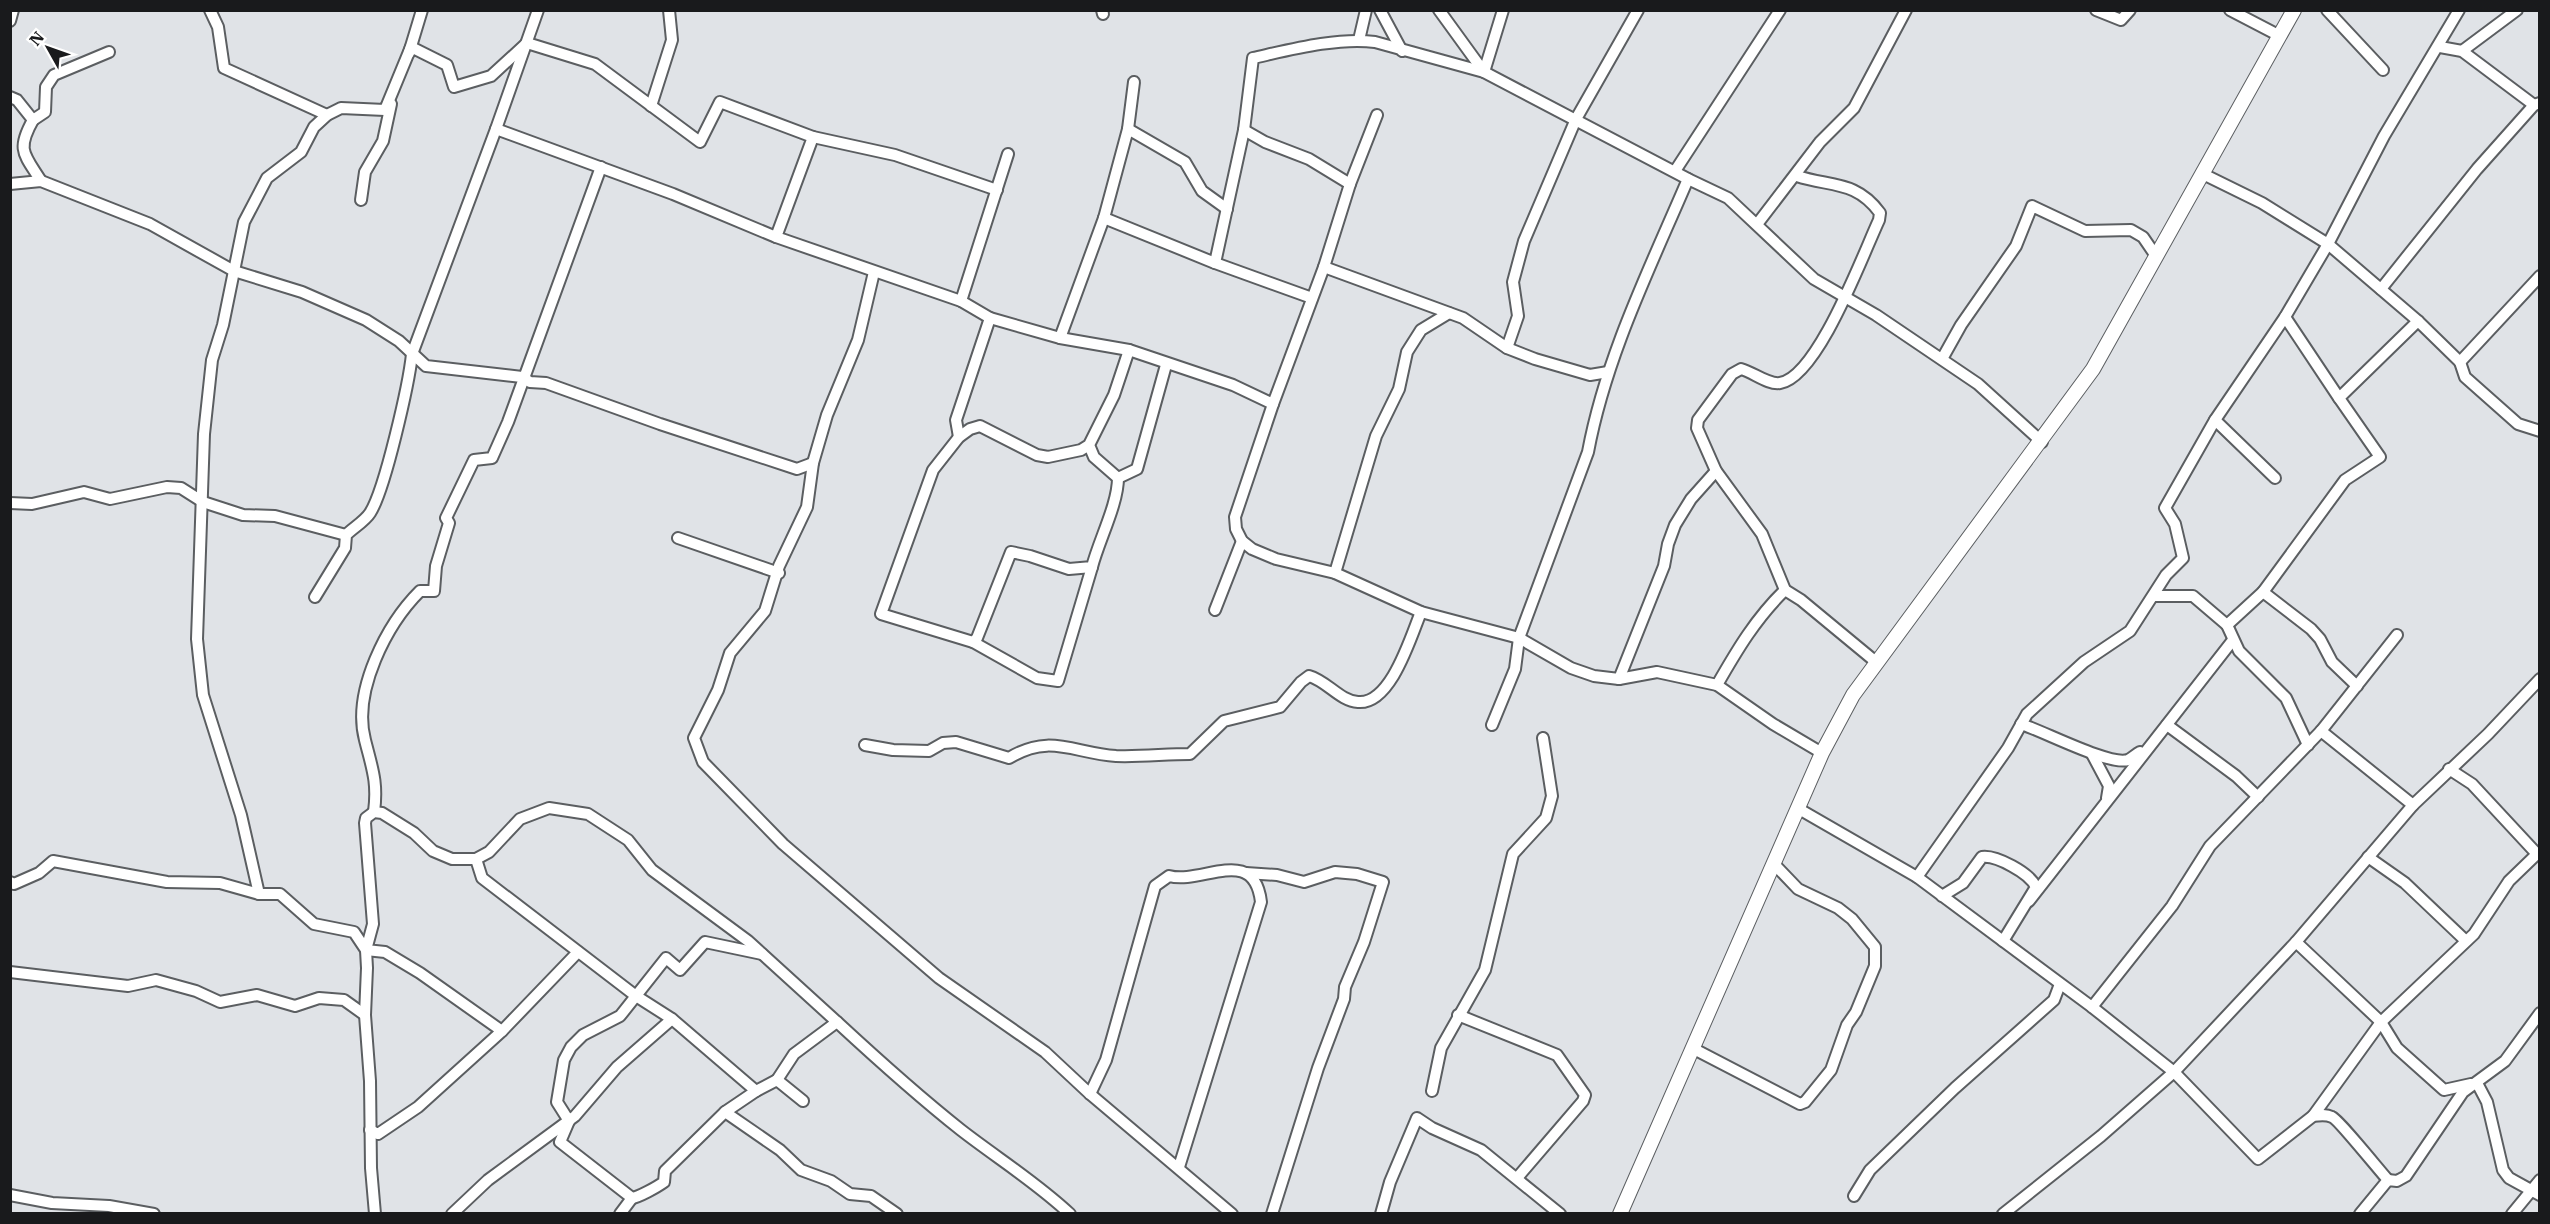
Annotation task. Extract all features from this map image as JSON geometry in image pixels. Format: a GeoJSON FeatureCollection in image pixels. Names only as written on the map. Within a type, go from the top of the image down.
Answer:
{"type":"FeatureCollection","features":[{"type":"Feature","properties":{"kind":"main road"},"geometry":{"type":"LineString","coordinates":[[1620,1214],[1775,865],[1822,753],[1853,694],[2042,442],[2108,344],[2294,10]]}},
{"type":"Feature","properties":{"kind":"street"},"geometry":{"type":"LineString","coordinates":[[10,21],[13,10]]}},
{"type":"Feature","properties":{"kind":"street"},"geometry":{"type":"LineString","coordinates":[[210,10],[218,27],[224,68],[327,116]]}},
{"type":"Feature","properties":{"kind":"street"},"geometry":{"type":"LineString","coordinates":[[361,200],[365,172],[383,141],[390,103],[422,10]]}},
{"type":"Feature","properties":{"kind":"street"},"geometry":{"type":"LineString","coordinates":[[315,597],[345,548],[346,535],[370,514],[410,376],[412,354],[538,10]]}},
{"type":"Feature","properties":{"kind":"street"},"geometry":{"type":"LineString","coordinates":[[651,106],[672,40],[669,10]]}},
{"type":"Feature","properties":{"kind":"street"},"geometry":{"type":"LineString","coordinates":[[1359,40],[1366,10]]}},
{"type":"Feature","properties":{"kind":"street"},"geometry":{"type":"LineString","coordinates":[[1380,10],[1402,51]]}},
{"type":"Feature","properties":{"kind":"street"},"geometry":{"type":"LineString","coordinates":[[1439,10],[1484,72]]}},
{"type":"Feature","properties":{"kind":"street"},"geometry":{"type":"LineString","coordinates":[[1484,72],[1503,10]]}},
{"type":"Feature","properties":{"kind":"street"},"geometry":{"type":"LineString","coordinates":[[1507,348],[1518,316],[1513,282],[1524,241],[1576,119],[1638,10]]}},
{"type":"Feature","properties":{"kind":"street"},"geometry":{"type":"LineString","coordinates":[[1675,171],[1780,10]]}},
{"type":"Feature","properties":{"kind":"street"},"geometry":{"type":"LineString","coordinates":[[1758,224],[1797,176],[1820,142],[1854,108],[1906,10]]}},
{"type":"Feature","properties":{"kind":"street"},"geometry":{"type":"LineString","coordinates":[[2096,10],[2121,20],[2130,10]]}},
{"type":"Feature","properties":{"kind":"street"},"geometry":{"type":"LineString","coordinates":[[2230,10],[2280,36]]}},
{"type":"Feature","properties":{"kind":"street"},"geometry":{"type":"LineString","coordinates":[[2327,10],[2383,70]]}},
{"type":"Feature","properties":{"kind":"street"},"geometry":{"type":"LineString","coordinates":[[1917,877],[2007,748],[2021,724],[2043,697],[2084,663],[2130,631],[2166,575],[2183,558],[2175,524],[2164,508],[2215,420],[2285,317],[2328,244],[2384,136],[2459,10]]}},
{"type":"Feature","properties":{"kind":"street"},"geometry":{"type":"LineString","coordinates":[[2462,51],[2517,10]]}},
{"type":"Feature","properties":{"kind":"street"},"geometry":{"type":"LineString","coordinates":[[1215,263],[1244,130],[1253,58],[1292,49],[1359,40],[1484,72],[1728,198],[1814,279],[1846,296],[1978,384],[2042,442]]}},
{"type":"Feature","properties":{"kind":"street"},"geometry":{"type":"LineString","coordinates":[[411,47],[447,65],[454,87],[491,76],[526,43]]}},
{"type":"Feature","properties":{"kind":"street"},"geometry":{"type":"LineString","coordinates":[[526,43],[595,64],[700,142],[720,102],[813,137],[895,155],[997,190]]}},
{"type":"Feature","properties":{"kind":"street"},"geometry":{"type":"LineString","coordinates":[[260,894],[241,815],[203,695],[197,639],[204,434],[212,360],[244,222],[267,178],[301,152],[314,127],[341,108],[386,110],[411,47]]}},
{"type":"Feature","properties":{"kind":"street"},"geometry":{"type":"LineString","coordinates":[[2380,289],[2477,169],[2537,104],[2462,51],[2439,47]]}},
{"type":"Feature","properties":{"kind":"street"},"geometry":{"type":"LineString","coordinates":[[41,181],[23,153],[23,137],[33,120],[45,112],[46,87],[54,75],[109,52]]}},
{"type":"Feature","properties":{"kind":"street"},"geometry":{"type":"LineString","coordinates":[[1060,338],[1104,218],[1128,129],[1134,82]]}},
{"type":"Feature","properties":{"kind":"street"},"geometry":{"type":"LineString","coordinates":[[10,97],[17,100],[33,120]]}},
{"type":"Feature","properties":{"kind":"street"},"geometry":{"type":"LineString","coordinates":[[1377,115],[1350,184],[1324,267],[1273,404],[1235,517],[1236,529],[1242,541],[1252,549],[1276,559],[1335,573],[1421,612],[1519,638],[1571,668],[1594,676],[1619,679],[1657,672],[1717,685],[1773,724],[1822,753]]}},
{"type":"Feature","properties":{"kind":"street"},"geometry":{"type":"LineString","coordinates":[[496,129],[601,167],[776,237],[961,301],[990,318],[1060,338],[1129,350],[1167,365],[1233,385],[1273,404]]}},
{"type":"Feature","properties":{"kind":"street"},"geometry":{"type":"LineString","coordinates":[[1128,129],[1185,162],[1202,191],[1227,209]]}},
{"type":"Feature","properties":{"kind":"street"},"geometry":{"type":"LineString","coordinates":[[1244,130],[1265,142],[1308,159],[1350,184]]}},
{"type":"Feature","properties":{"kind":"street"},"geometry":{"type":"LineString","coordinates":[[776,237],[813,137]]}},
{"type":"Feature","properties":{"kind":"street"},"geometry":{"type":"LineString","coordinates":[[961,301],[1008,154]]}},
{"type":"Feature","properties":{"kind":"street"},"geometry":{"type":"LineString","coordinates":[[374,812],[377,788],[371,754],[365,739],[363,706],[374,662],[402,610],[420,591],[434,591],[436,566],[449,524],[446,518],[474,460],[492,458],[508,422],[522,377],[601,167]]}},
{"type":"Feature","properties":{"kind":"street"},"geometry":{"type":"LineString","coordinates":[[2203,174],[2262,203],[2328,244],[2418,321],[2460,362],[2465,377],[2518,424],[2540,431]]}},
{"type":"Feature","properties":{"kind":"street"},"geometry":{"type":"LineString","coordinates":[[1797,176],[1816,182],[1840,183],[1880,213],[1846,296],[1823,342],[1793,377],[1783,383],[1774,384],[1741,369],[1732,374],[1700,413],[1697,428],[1716,471],[1762,534],[1785,590],[1876,662]]}},
{"type":"Feature","properties":{"kind":"street"},"geometry":{"type":"LineString","coordinates":[[1492,725],[1515,669],[1519,638],[1588,452],[1593,424],[1617,344],[1688,179]]}},
{"type":"Feature","properties":{"kind":"street"},"geometry":{"type":"LineString","coordinates":[[10,184],[41,181],[150,224],[234,271],[302,292],[366,320],[399,341],[426,366],[522,377],[530,382],[546,383],[660,424],[797,469],[813,463]]}},
{"type":"Feature","properties":{"kind":"street"},"geometry":{"type":"LineString","coordinates":[[1942,359],[1972,309],[2010,256],[2032,206],[2085,231],[2131,230],[2143,237],[2156,256]]}},
{"type":"Feature","properties":{"kind":"street"},"geometry":{"type":"LineString","coordinates":[[1104,218],[1215,263],[1312,298]]}},
{"type":"Feature","properties":{"kind":"street"},"geometry":{"type":"LineString","coordinates":[[1324,267],[1463,318],[1507,348],[1590,375],[1608,372]]}},
{"type":"Feature","properties":{"kind":"street"},"geometry":{"type":"LineString","coordinates":[[874,272],[858,340],[827,415],[813,463],[807,507],[765,612],[730,653],[718,690],[694,738],[703,762],[783,844],[939,978],[1045,1052],[1090,1094],[1232,1214]]}},
{"type":"Feature","properties":{"kind":"street"},"geometry":{"type":"LineString","coordinates":[[2460,362],[2540,276]]}},
{"type":"Feature","properties":{"kind":"street"},"geometry":{"type":"LineString","coordinates":[[1335,573],[1376,436],[1399,389],[1407,352],[1421,330],[1449,313]]}},
{"type":"Feature","properties":{"kind":"street"},"geometry":{"type":"LineString","coordinates":[[2227,625],[2263,592],[2345,480],[2380,457],[2285,317]]}},
{"type":"Feature","properties":{"kind":"street"},"geometry":{"type":"LineString","coordinates":[[959,437],[956,420],[990,318]]}},
{"type":"Feature","properties":{"kind":"street"},"geometry":{"type":"LineString","coordinates":[[2340,398],[2418,321]]}},
{"type":"Feature","properties":{"kind":"street"},"geometry":{"type":"LineString","coordinates":[[1089,445],[1094,457],[1114,472],[1118,478],[1116,498],[1100,537],[1058,681],[1037,678],[973,642],[880,614],[933,470],[959,437],[970,429],[980,426],[1037,455],[1048,457],[1089,445],[1114,395],[1129,350]]}},
{"type":"Feature","properties":{"kind":"street"},"geometry":{"type":"LineString","coordinates":[[1118,478],[1137,469],[1167,365]]}},
{"type":"Feature","properties":{"kind":"street"},"geometry":{"type":"LineString","coordinates":[[2215,420],[2275,478]]}},
{"type":"Feature","properties":{"kind":"street"},"geometry":{"type":"LineString","coordinates":[[1619,679],[1664,566],[1668,544],[1676,525],[1691,499],[1716,471]]}},
{"type":"Feature","properties":{"kind":"street"},"geometry":{"type":"LineString","coordinates":[[10,503],[32,504],[84,492],[110,499],[167,487],[181,488],[202,502],[243,515],[276,516],[346,535]]}},
{"type":"Feature","properties":{"kind":"street"},"geometry":{"type":"LineString","coordinates":[[678,538],[779,573]]}},
{"type":"Feature","properties":{"kind":"street"},"geometry":{"type":"LineString","coordinates":[[1215,610],[1242,541]]}},
{"type":"Feature","properties":{"kind":"street"},"geometry":{"type":"LineString","coordinates":[[973,642],[977,638],[1011,552],[1069,569],[1092,567]]}},
{"type":"Feature","properties":{"kind":"street"},"geometry":{"type":"LineString","coordinates":[[1717,685],[1748,631],[1763,611],[1785,590]]}},
{"type":"Feature","properties":{"kind":"street"},"geometry":{"type":"LineString","coordinates":[[2263,592],[2311,629],[2320,639],[2332,662],[2356,686]]}},
{"type":"Feature","properties":{"kind":"street"},"geometry":{"type":"LineString","coordinates":[[2154,596],[2193,596],[2206,604],[2227,625],[2239,651],[2286,698],[2308,745]]}},
{"type":"Feature","properties":{"kind":"street"},"geometry":{"type":"LineString","coordinates":[[865,745],[893,750],[929,751],[943,742],[956,742],[1009,759],[1033,746],[1115,756],[1190,754],[1224,721],[1280,706],[1301,681],[1309,676],[1318,679],[1346,699],[1359,703],[1380,695],[1405,651],[1421,612]]}},
{"type":"Feature","properties":{"kind":"street"},"geometry":{"type":"LineString","coordinates":[[2092,1006],[2172,906],[2210,846],[2321,731],[2397,635]]}},
{"type":"Feature","properties":{"kind":"street"},"geometry":{"type":"LineString","coordinates":[[2003,941],[2030,901],[2107,799],[2234,640]]}},
{"type":"Feature","properties":{"kind":"street"},"geometry":{"type":"LineString","coordinates":[[2003,1214],[2101,1136],[2174,1072],[2296,942],[2413,805],[2488,734],[2540,680]]}},
{"type":"Feature","properties":{"kind":"street"},"geometry":{"type":"LineString","coordinates":[[2021,724],[2092,754],[2127,760],[2147,748]]}},
{"type":"Feature","properties":{"kind":"street"},"geometry":{"type":"LineString","coordinates":[[2167,725],[2236,776],[2258,797]]}},
{"type":"Feature","properties":{"kind":"street"},"geometry":{"type":"LineString","coordinates":[[2321,731],[2413,805]]}},
{"type":"Feature","properties":{"kind":"street"},"geometry":{"type":"LineString","coordinates":[[1432,1090],[1441,1048],[1485,970],[1513,854],[1546,818],[1552,796],[1543,738]]}},
{"type":"Feature","properties":{"kind":"street"},"geometry":{"type":"LineString","coordinates":[[2092,754],[2109,786],[2107,799]]}},
{"type":"Feature","properties":{"kind":"street"},"geometry":{"type":"LineString","coordinates":[[1798,809],[1917,877],[2092,1006],[2174,1072],[2258,1159],[2313,1116],[2381,1022],[2474,933],[2509,881],[2538,854],[2472,784],[2449,770]]}},
{"type":"Feature","properties":{"kind":"street"},"geometry":{"type":"LineString","coordinates":[[375,1214],[365,1015],[366,951],[373,924],[366,818],[374,812],[382,813],[414,833],[442,856],[452,859],[476,859],[489,852],[520,819],[549,808],[588,814],[627,840],[652,870],[748,940],[897,1077],[962,1131],[1052,1197],[1070,1214]]}},
{"type":"Feature","properties":{"kind":"street"},"geometry":{"type":"LineString","coordinates":[[1942,896],[1963,883],[1982,857],[1990,856],[2033,881],[2036,887],[2030,901]]}},
{"type":"Feature","properties":{"kind":"street"},"geometry":{"type":"LineString","coordinates":[[2368,857],[2405,883],[2465,940]]}},
{"type":"Feature","properties":{"kind":"street"},"geometry":{"type":"LineString","coordinates":[[476,859],[482,878],[636,996],[672,1018],[756,1091]]}},
{"type":"Feature","properties":{"kind":"street"},"geometry":{"type":"LineString","coordinates":[[10,882],[14,884],[39,873],[52,861],[167,882],[220,884],[260,894],[280,894],[314,924],[354,933],[366,951]]}},
{"type":"Feature","properties":{"kind":"street"},"geometry":{"type":"LineString","coordinates":[[1694,1049],[1800,1104],[1805,1102],[1831,1070],[1847,1025],[1856,1012],[1875,966],[1875,947],[1852,920],[1838,908],[1798,890],[1775,865]]}},
{"type":"Feature","properties":{"kind":"street"},"geometry":{"type":"LineString","coordinates":[[1090,1094],[1106,1060],[1155,886],[1169,876],[1184,879],[1234,869],[1246,873],[1277,875],[1304,882],[1335,872],[1357,874],[1383,882],[1364,942],[1318,1068],[1272,1214]]}},
{"type":"Feature","properties":{"kind":"street"},"geometry":{"type":"LineString","coordinates":[[1179,1167],[1261,902],[1255,882],[1246,873]]}},
{"type":"Feature","properties":{"kind":"street"},"geometry":{"type":"LineString","coordinates":[[569,1121],[557,1102],[564,1060],[583,1035],[620,1016],[666,958],[680,970],[705,942],[762,954]]}},
{"type":"Feature","properties":{"kind":"street"},"geometry":{"type":"LineString","coordinates":[[2296,942],[2381,1022],[2397,1048],[2444,1090],[2477,1083]]}},
{"type":"Feature","properties":{"kind":"street"},"geometry":{"type":"LineString","coordinates":[[366,951],[385,952],[454,999],[487,1018],[502,1031]]}},
{"type":"Feature","properties":{"kind":"street"},"geometry":{"type":"LineString","coordinates":[[370,1130],[378,1134],[418,1107],[502,1031],[578,952]]}},
{"type":"Feature","properties":{"kind":"street"},"geometry":{"type":"LineString","coordinates":[[10,972],[128,986],[156,980],[196,991],[220,1002],[257,995],[295,1006],[319,998],[344,1000],[365,1015]]}},
{"type":"Feature","properties":{"kind":"street"},"geometry":{"type":"LineString","coordinates":[[1854,1196],[1870,1170],[1955,1088],[2054,1000],[2061,984]]}},
{"type":"Feature","properties":{"kind":"street"},"geometry":{"type":"LineString","coordinates":[[2313,1116],[2323,1114],[2339,1121],[2357,1147],[2388,1180],[2397,1181],[2406,1176],[2463,1092],[2505,1060],[2540,1013]]}},
{"type":"Feature","properties":{"kind":"street"},"geometry":{"type":"LineString","coordinates":[[1458,1015],[1557,1055],[1585,1095],[1583,1101],[1517,1178]]}},
{"type":"Feature","properties":{"kind":"street"},"geometry":{"type":"LineString","coordinates":[[452,1214],[488,1180],[569,1121],[617,1067],[672,1018]]}},
{"type":"Feature","properties":{"kind":"street"},"geometry":{"type":"LineString","coordinates":[[620,1214],[632,1198],[664,1182],[665,1170],[725,1112],[777,1080],[794,1054],[837,1022]]}},
{"type":"Feature","properties":{"kind":"street"},"geometry":{"type":"LineString","coordinates":[[777,1080],[803,1101]]}},
{"type":"Feature","properties":{"kind":"street"},"geometry":{"type":"LineString","coordinates":[[2477,1083],[2487,1102],[2503,1170],[2509,1178],[2536,1193]]}},
{"type":"Feature","properties":{"kind":"street"},"geometry":{"type":"LineString","coordinates":[[725,1112],[780,1150],[801,1170],[831,1181],[850,1194],[872,1196],[897,1214]]}},
{"type":"Feature","properties":{"kind":"street"},"geometry":{"type":"LineString","coordinates":[[1381,1214],[1390,1182],[1417,1118],[1432,1128],[1481,1150],[1560,1214]]}},
{"type":"Feature","properties":{"kind":"street"},"geometry":{"type":"LineString","coordinates":[[569,1121],[560,1142],[632,1198]]}},
{"type":"Feature","properties":{"kind":"street"},"geometry":{"type":"LineString","coordinates":[[2360,1214],[2388,1180]]}},
{"type":"Feature","properties":{"kind":"street"},"geometry":{"type":"LineString","coordinates":[[2512,1214],[2536,1193],[2540,1180]]}},
{"type":"Feature","properties":{"kind":"street"},"geometry":{"type":"LineString","coordinates":[[10,1195],[52,1203],[109,1206],[154,1214]]}},
{"type":"Feature","properties":{"kind":"street"},"geometry":{"type":"LineString","coordinates":[[44,1200],[47,1214]]}}]}
